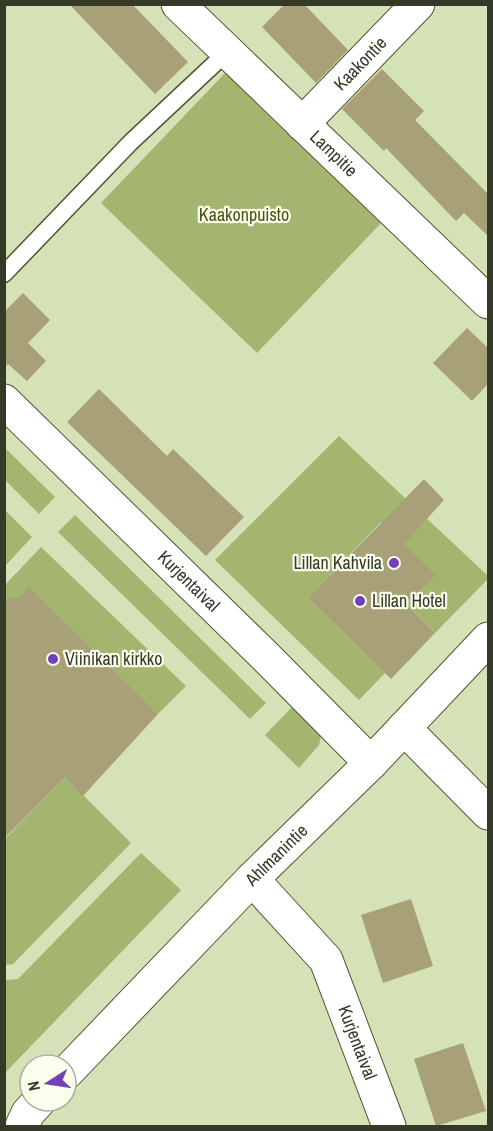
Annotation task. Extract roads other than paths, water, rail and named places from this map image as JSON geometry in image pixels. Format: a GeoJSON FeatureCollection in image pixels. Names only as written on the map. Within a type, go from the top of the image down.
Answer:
{"type":"FeatureCollection","features":[{"type":"Feature","properties":{"kind":"street","name":"Lampitie"},"geometry":{"type":"LineString","coordinates":[[178,4],[226,53],[489,302]]}},
{"type":"Feature","properties":{"kind":"street","name":"Kaakontie"},"geometry":{"type":"LineString","coordinates":[[302,124],[418,4]]}},
{"type":"Feature","properties":{"kind":"street","name":"Kurjentaival"},"geometry":{"type":"LineString","coordinates":[[4,401],[371,763]]}},
{"type":"Feature","properties":{"kind":"street","name":"Ahlmanintie"},"geometry":{"type":"LineString","coordinates":[[78,1060],[252,879],[371,763],[489,639]]}},
{"type":"Feature","properties":{"kind":"street"},"geometry":{"type":"LineString","coordinates":[[405,728],[489,813]]}},
{"type":"Feature","properties":{"kind":"street","name":"Kurjentaival"},"geometry":{"type":"LineString","coordinates":[[252,879],[326,960],[389,1126]]}},
{"type":"Feature","properties":{"kind":"lane"},"geometry":{"type":"LineString","coordinates":[[4,274],[131,142],[226,53]]}},
{"type":"Feature","properties":{"kind":"place","name":"Lillan Kahvila"},"geometry":{"type":"Point","coordinates":[394,563]}},
{"type":"Feature","properties":{"kind":"place","name":"Lillan Hotel"},"geometry":{"type":"Point","coordinates":[360,601]}},
{"type":"Feature","properties":{"kind":"place","name":"Viinikan kirkko"},"geometry":{"type":"Point","coordinates":[53,659]}},
{"type":"Feature","properties":{"kind":"park label","name":"Kaakonpuisto"},"geometry":{"type":"Point","coordinates":[244,215]}}]}
